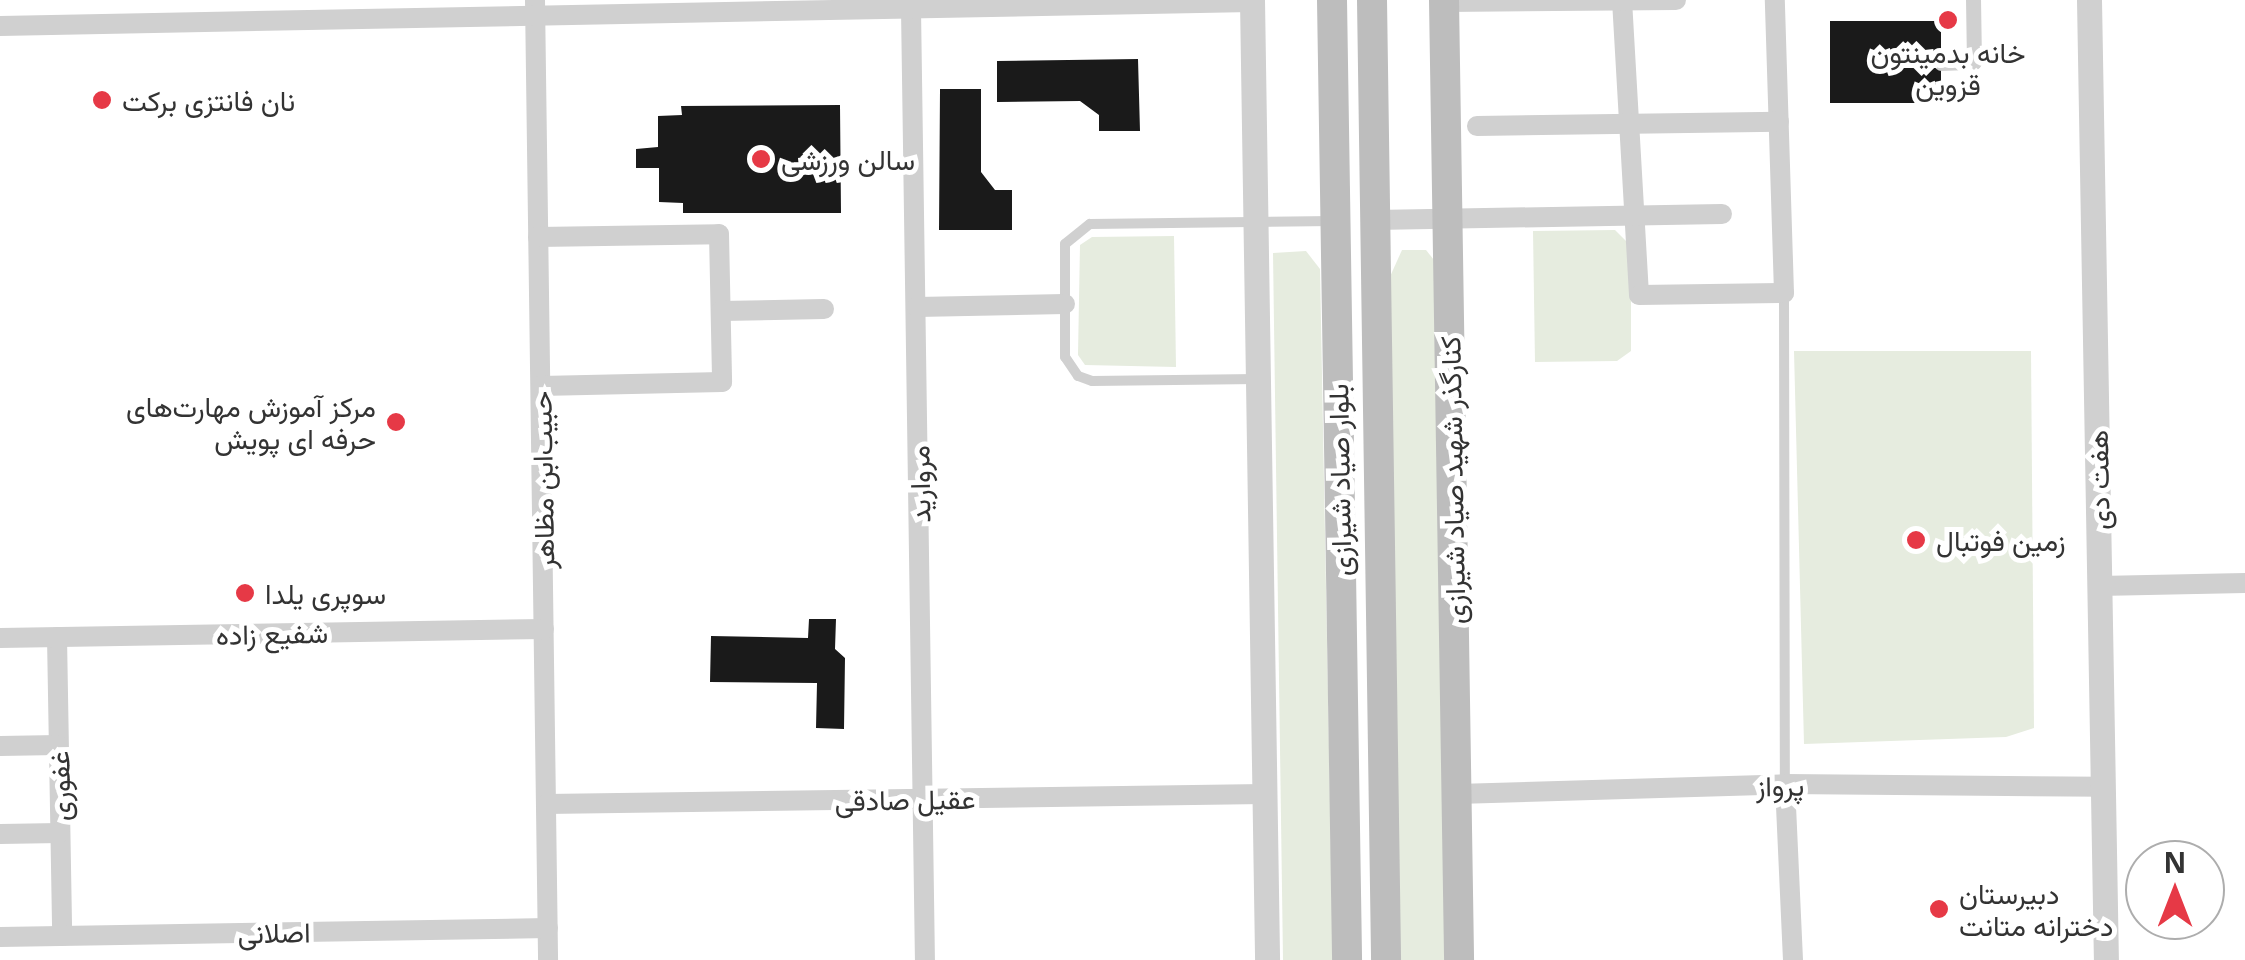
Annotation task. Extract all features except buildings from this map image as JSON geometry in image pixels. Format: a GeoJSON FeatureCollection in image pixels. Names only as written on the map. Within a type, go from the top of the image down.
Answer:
{"type":"FeatureCollection","features":[{"type":"Feature","properties":{"kind":"main road","name":"بلوار صیاد شیرازی"},"geometry":{"type":"LineString","coordinates":[[1332,0],[1347,960]]}},
{"type":"Feature","properties":{"kind":"main road","name":"بلوار صیاد شیرازی"},"geometry":{"type":"LineString","coordinates":[[1372,0],[1386,960]]}},
{"type":"Feature","properties":{"kind":"main road","name":"کنارگذر شهید صیاد شیرازی"},"geometry":{"type":"LineString","coordinates":[[1444,1],[1459,960]]}},
{"type":"Feature","properties":{"kind":"street"},"geometry":{"type":"LineString","coordinates":[[1622,0],[1638,295],[1784,293],[1775,0]]}},
{"type":"Feature","properties":{"kind":"street"},"geometry":{"type":"LineString","coordinates":[[1444,1],[1676,0]]}},
{"type":"Feature","properties":{"kind":"street"},"geometry":{"type":"LineString","coordinates":[[1941,63],[1974,62],[1973,0]]}},
{"type":"Feature","properties":{"kind":"street","name":"هفت دی"},"geometry":{"type":"LineString","coordinates":[[2088,0],[2106,960]]}},
{"type":"Feature","properties":{"kind":"street"},"geometry":{"type":"LineString","coordinates":[[0,26],[254,10],[911,9],[1252,1],[1267,960]]}},
{"type":"Feature","properties":{"kind":"street","name":"حبیب‌ابن مظاهر"},"geometry":{"type":"LineString","coordinates":[[535,8],[548,960]]}},
{"type":"Feature","properties":{"kind":"street","name":"مروارید"},"geometry":{"type":"LineString","coordinates":[[911,9],[925,960]]}},
{"type":"Feature","properties":{"kind":"street"},"geometry":{"type":"LineString","coordinates":[[1477,126],[1778,122]]}},
{"type":"Feature","properties":{"kind":"street"},"geometry":{"type":"LineString","coordinates":[[1375,220],[1722,214]]}},
{"type":"Feature","properties":{"kind":"street"},"geometry":{"type":"LineString","coordinates":[[538,237],[719,234],[722,382],[540,386]]}},
{"type":"Feature","properties":{"kind":"street"},"geometry":{"type":"LineString","coordinates":[[916,307],[1064,304]]}},
{"type":"Feature","properties":{"kind":"street"},"geometry":{"type":"LineString","coordinates":[[720,311],[824,309]]}},
{"type":"Feature","properties":{"kind":"street"},"geometry":{"type":"LineString","coordinates":[[2100,586],[2245,582]]}},
{"type":"Feature","properties":{"kind":"street","name":"شفیع زاده"},"geometry":{"type":"LineString","coordinates":[[0,638],[544,629]]}},
{"type":"Feature","properties":{"kind":"street","name":"غفوری"},"geometry":{"type":"LineString","coordinates":[[56,637],[62,936]]}},
{"type":"Feature","properties":{"kind":"street"},"geometry":{"type":"LineString","coordinates":[[0,746],[58,745]]}},
{"type":"Feature","properties":{"kind":"street"},"geometry":{"type":"LineString","coordinates":[[1785,784],[1793,960]]}},
{"type":"Feature","properties":{"kind":"street","name":"پرواز"},"geometry":{"type":"LineString","coordinates":[[1456,794],[1785,784],[2103,787]]}},
{"type":"Feature","properties":{"kind":"street","name":"عقیل صادقی"},"geometry":{"type":"LineString","coordinates":[[546,804],[1264,794]]}},
{"type":"Feature","properties":{"kind":"street"},"geometry":{"type":"LineString","coordinates":[[0,834],[60,833]]}},
{"type":"Feature","properties":{"kind":"street","name":"اصلانی"},"geometry":{"type":"LineString","coordinates":[[0,937],[548,928]]}},
{"type":"Feature","properties":{"kind":"lane"},"geometry":{"type":"LineString","coordinates":[[1258,379],[1084,380],[1064,357],[1063,252],[1082,226],[1336,221]]}},
{"type":"Feature","properties":{"kind":"lane"},"geometry":{"type":"LineString","coordinates":[[1784,293],[1785,784]]}},
{"type":"Feature","properties":{"kind":"shaded area"},"geometry":{"type":"Polygon","coordinates":[[[1615,230],[1631,246],[1631,351],[1617,361],[1535,362],[1533,231],[1615,230]]]}},
{"type":"Feature","properties":{"kind":"shaded area"},"geometry":{"type":"Polygon","coordinates":[[[1174,236],[1176,367],[1085,365],[1078,355],[1080,245],[1092,237],[1174,236]]]}},
{"type":"Feature","properties":{"kind":"shaded area"},"geometry":{"type":"Polygon","coordinates":[[[1402,250],[1426,250],[1434,260],[1448,960],[1398,960],[1388,281],[1402,250]]]}},
{"type":"Feature","properties":{"kind":"shaded area"},"geometry":{"type":"Polygon","coordinates":[[[1306,251],[1320,269],[1333,960],[1283,960],[1273,253],[1306,251]]]}},
{"type":"Feature","properties":{"kind":"shaded area","name":"زمین فوتبال"},"geometry":{"type":"Polygon","coordinates":[[[1794,351],[2031,351],[2034,728],[2006,737],[1804,744],[1794,351]]]}},
{"type":"Feature","properties":{"kind":"place","name":"خانه بدمینتون قزوین"},"geometry":{"type":"Point","coordinates":[1948,20]}},
{"type":"Feature","properties":{"kind":"place","name":"نان فانتزی برکت"},"geometry":{"type":"Point","coordinates":[102,100]}},
{"type":"Feature","properties":{"kind":"place","name":"سالن ورزشی"},"geometry":{"type":"Point","coordinates":[761,159]}},
{"type":"Feature","properties":{"kind":"place","name":"مرکز آموزش مهارت‌های حرفه ای پویش"},"geometry":{"type":"Point","coordinates":[396,422]}},
{"type":"Feature","properties":{"kind":"place","name":"زمین فوتبال"},"geometry":{"type":"Point","coordinates":[1916,540]}},
{"type":"Feature","properties":{"kind":"place","name":"سوپری یلدا"},"geometry":{"type":"Point","coordinates":[245,593]}},
{"type":"Feature","properties":{"kind":"place","name":"دبیرستان دخترانه متانت"},"geometry":{"type":"Point","coordinates":[1939,909]}}]}
